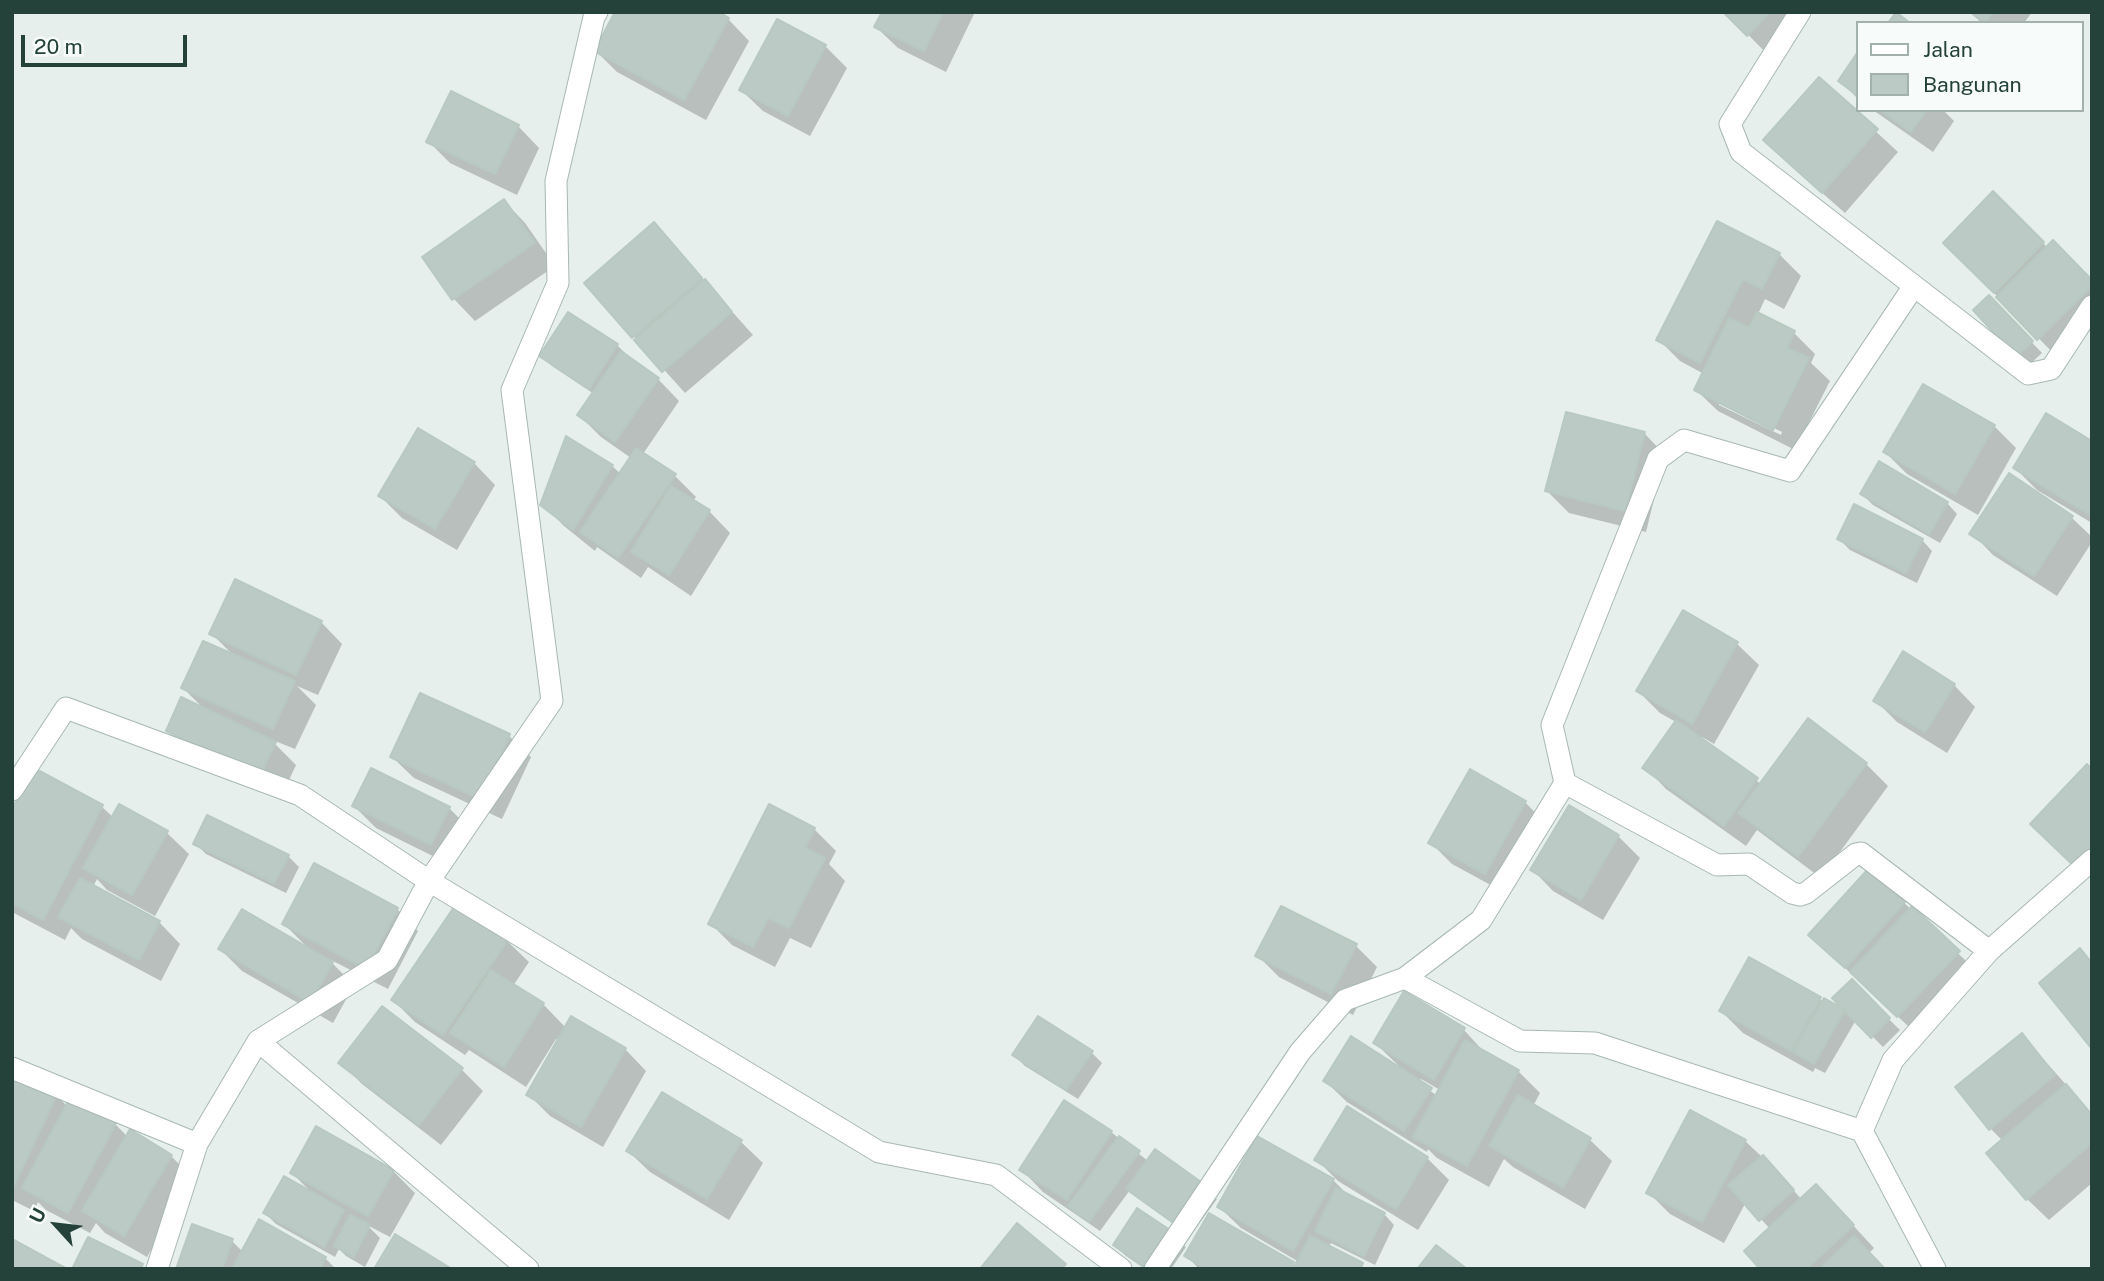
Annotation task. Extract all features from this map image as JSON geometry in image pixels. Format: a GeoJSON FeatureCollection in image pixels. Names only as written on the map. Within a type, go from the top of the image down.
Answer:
{"type":"FeatureCollection","features":[{"type":"Feature","properties":{"kind":"street"},"geometry":{"type":"LineString","coordinates":[[157,1269],[197,1144],[258,1041],[387,960],[429,881],[552,701],[512,390],[558,283],[556,181],[593,17],[597,12]]}},
{"type":"Feature","properties":{"kind":"street"},"geometry":{"type":"LineString","coordinates":[[1800,12],[1730,124],[1741,152],[2028,374],[2051,369],[2092,306]]}},
{"type":"Feature","properties":{"kind":"street"},"geometry":{"type":"LineString","coordinates":[[1155,1269],[1300,1052],[1345,1000],[1405,978],[1481,920],[1565,783],[1552,725],[1658,459],[1684,440],[1790,471],[1914,286]]}},
{"type":"Feature","properties":{"kind":"street"},"geometry":{"type":"LineString","coordinates":[[12,790],[66,708],[300,795],[429,881],[878,1152],[996,1175],[1121,1269]]}},
{"type":"Feature","properties":{"kind":"street"},"geometry":{"type":"LineString","coordinates":[[1565,783],[1717,865],[1749,864],[1792,893],[1800,895],[1861,853],[1989,951]]}},
{"type":"Feature","properties":{"kind":"street"},"geometry":{"type":"LineString","coordinates":[[1862,1131],[1893,1060],[1989,951],[2092,860]]}},
{"type":"Feature","properties":{"kind":"street"},"geometry":{"type":"LineString","coordinates":[[1405,978],[1520,1041],[1595,1043],[1862,1131],[1935,1269]]}},
{"type":"Feature","properties":{"kind":"street"},"geometry":{"type":"LineString","coordinates":[[258,1041],[528,1269]]}},
{"type":"Feature","properties":{"kind":"street"},"geometry":{"type":"LineString","coordinates":[[12,1068],[197,1144]]}},
{"type":"Feature","properties":{"kind":"building"},"geometry":{"type":"Polygon","coordinates":[[[615,12],[719,12],[729,18],[684,100],[594,51],[615,12]]]}},
{"type":"Feature","properties":{"kind":"building"},"geometry":{"type":"Polygon","coordinates":[[[882,12],[943,12],[924,51],[874,27],[882,12]]]}},
{"type":"Feature","properties":{"kind":"building"},"geometry":{"type":"Polygon","coordinates":[[[1723,12],[1770,12],[1747,36],[1723,12]]]}},
{"type":"Feature","properties":{"kind":"building"},"geometry":{"type":"Polygon","coordinates":[[[1896,12],[1907,21],[1889,21],[1896,12]]]}},
{"type":"Feature","properties":{"kind":"building"},"geometry":{"type":"Polygon","coordinates":[[[1971,12],[1993,12],[1986,21],[1971,12]]]}},
{"type":"Feature","properties":{"kind":"building"},"geometry":{"type":"Polygon","coordinates":[[[777,19],[826,45],[788,116],[739,90],[777,19]]]}},
{"type":"Feature","properties":{"kind":"building"},"geometry":{"type":"Polygon","coordinates":[[[1856,54],[1856,94],[1838,81],[1856,54]]]}},
{"type":"Feature","properties":{"kind":"building"},"geometry":{"type":"Polygon","coordinates":[[[1819,77],[1878,129],[1822,193],[1763,140],[1819,77]]]}},
{"type":"Feature","properties":{"kind":"building"},"geometry":{"type":"Polygon","coordinates":[[[451,91],[519,125],[495,174],[426,142],[451,91]]]}},
{"type":"Feature","properties":{"kind":"building"},"geometry":{"type":"Polygon","coordinates":[[[1883,112],[1925,112],[1911,132],[1883,112]]]}},
{"type":"Feature","properties":{"kind":"building"},"geometry":{"type":"Polygon","coordinates":[[[1993,191],[2044,242],[1994,293],[1943,243],[1993,191]]]}},
{"type":"Feature","properties":{"kind":"building"},"geometry":{"type":"Polygon","coordinates":[[[504,199],[535,243],[452,300],[422,257],[504,199]]]}},
{"type":"Feature","properties":{"kind":"building"},"geometry":{"type":"Polygon","coordinates":[[[1717,221],[1780,253],[1762,289],[1743,279],[1700,363],[1656,340],[1717,221]]]}},
{"type":"Feature","properties":{"kind":"building"},"geometry":{"type":"Polygon","coordinates":[[[654,222],[702,278],[632,338],[584,283],[654,222]]]}},
{"type":"Feature","properties":{"kind":"building"},"geometry":{"type":"Polygon","coordinates":[[[2053,240],[2092,280],[2092,286],[2037,340],[1996,297],[2053,240]]]}},
{"type":"Feature","properties":{"kind":"building"},"geometry":{"type":"Polygon","coordinates":[[[705,279],[732,312],[662,372],[634,340],[705,279]]]}},
{"type":"Feature","properties":{"kind":"building"},"geometry":{"type":"Polygon","coordinates":[[[1989,295],[2033,341],[2016,357],[1973,310],[1989,295]]]}},
{"type":"Feature","properties":{"kind":"building"},"geometry":{"type":"Polygon","coordinates":[[[568,312],[618,344],[589,389],[539,356],[568,312]]]}},
{"type":"Feature","properties":{"kind":"building"},"geometry":{"type":"Polygon","coordinates":[[[1757,312],[1795,331],[1787,348],[1809,358],[1773,430],[1694,390],[1729,318],[1749,328],[1757,312]]]}},
{"type":"Feature","properties":{"kind":"building"},"geometry":{"type":"Polygon","coordinates":[[[621,351],[659,378],[615,442],[577,415],[621,351]]]}},
{"type":"Feature","properties":{"kind":"building"},"geometry":{"type":"Polygon","coordinates":[[[1923,384],[1995,425],[1955,494],[1883,452],[1923,384]]]}},
{"type":"Feature","properties":{"kind":"building"},"geometry":{"type":"Polygon","coordinates":[[[1566,412],[1645,432],[1625,511],[1545,491],[1566,412]]]}},
{"type":"Feature","properties":{"kind":"building"},"geometry":{"type":"Polygon","coordinates":[[[2046,413],[2092,441],[2090,515],[2013,468],[2046,413]]]}},
{"type":"Feature","properties":{"kind":"building"},"geometry":{"type":"Polygon","coordinates":[[[418,428],[475,462],[435,529],[378,496],[418,428]]]}},
{"type":"Feature","properties":{"kind":"building"},"geometry":{"type":"Polygon","coordinates":[[[566,436],[613,465],[573,530],[540,505],[566,436]]]}},
{"type":"Feature","properties":{"kind":"building"},"geometry":{"type":"Polygon","coordinates":[[[636,448],[676,474],[618,558],[580,532],[636,448]]]}},
{"type":"Feature","properties":{"kind":"building"},"geometry":{"type":"Polygon","coordinates":[[[1879,461],[1948,502],[1929,534],[1860,494],[1879,461]]]}},
{"type":"Feature","properties":{"kind":"building"},"geometry":{"type":"Polygon","coordinates":[[[2009,473],[2073,516],[2034,576],[1969,534],[2009,473]]]}},
{"type":"Feature","properties":{"kind":"building"},"geometry":{"type":"Polygon","coordinates":[[[671,486],[710,510],[669,575],[631,552],[671,486]]]}},
{"type":"Feature","properties":{"kind":"building"},"geometry":{"type":"Polygon","coordinates":[[[1854,504],[1923,539],[1906,573],[1837,539],[1854,504]]]}},
{"type":"Feature","properties":{"kind":"building"},"geometry":{"type":"Polygon","coordinates":[[[235,579],[322,621],[296,675],[209,634],[235,579]]]}},
{"type":"Feature","properties":{"kind":"building"},"geometry":{"type":"Polygon","coordinates":[[[1683,610],[1738,642],[1692,724],[1636,691],[1683,610]]]}},
{"type":"Feature","properties":{"kind":"building"},"geometry":{"type":"Polygon","coordinates":[[[203,641],[295,681],[273,729],[181,688],[203,641]]]}},
{"type":"Feature","properties":{"kind":"building"},"geometry":{"type":"Polygon","coordinates":[[[1903,651],[1955,684],[1925,732],[1873,701],[1903,651]]]}},
{"type":"Feature","properties":{"kind":"building"},"geometry":{"type":"Polygon","coordinates":[[[420,693],[510,734],[480,799],[390,757],[420,693]]]}},
{"type":"Feature","properties":{"kind":"building"},"geometry":{"type":"Polygon","coordinates":[[[181,697],[276,742],[260,775],[166,731],[181,697]]]}},
{"type":"Feature","properties":{"kind":"building"},"geometry":{"type":"Polygon","coordinates":[[[1808,718],[1867,763],[1798,857],[1738,813],[1808,718]]]}},
{"type":"Feature","properties":{"kind":"building"},"geometry":{"type":"Polygon","coordinates":[[[1676,720],[1758,778],[1724,826],[1642,768],[1676,720]]]}},
{"type":"Feature","properties":{"kind":"building"},"geometry":{"type":"Polygon","coordinates":[[[2087,764],[2092,769],[2092,847],[2074,866],[2030,824],[2087,764]]]}},
{"type":"Feature","properties":{"kind":"building"},"geometry":{"type":"Polygon","coordinates":[[[34,768],[103,805],[43,920],[12,903],[12,809],[34,768]]]}},
{"type":"Feature","properties":{"kind":"building"},"geometry":{"type":"Polygon","coordinates":[[[371,768],[450,807],[431,845],[352,806],[371,768]]]}},
{"type":"Feature","properties":{"kind":"building"},"geometry":{"type":"Polygon","coordinates":[[[1470,769],[1526,801],[1485,874],[1428,843],[1470,769]]]}},
{"type":"Feature","properties":{"kind":"building"},"geometry":{"type":"Polygon","coordinates":[[[119,804],[168,831],[132,895],[83,868],[119,804]]]}},
{"type":"Feature","properties":{"kind":"building"},"geometry":{"type":"Polygon","coordinates":[[[769,804],[815,828],[805,848],[825,858],[789,928],[768,918],[753,947],[708,924],[769,804]]]}},
{"type":"Feature","properties":{"kind":"building"},"geometry":{"type":"Polygon","coordinates":[[[1569,805],[1619,835],[1581,900],[1530,870],[1569,805]]]}},
{"type":"Feature","properties":{"kind":"building"},"geometry":{"type":"Polygon","coordinates":[[[207,815],[289,855],[274,883],[193,844],[207,815]]]}},
{"type":"Feature","properties":{"kind":"building"},"geometry":{"type":"Polygon","coordinates":[[[314,863],[398,908],[366,969],[282,924],[314,863]]]}},
{"type":"Feature","properties":{"kind":"building"},"geometry":{"type":"Polygon","coordinates":[[[1869,868],[1905,902],[1845,968],[1808,935],[1869,868]]]}},
{"type":"Feature","properties":{"kind":"building"},"geometry":{"type":"Polygon","coordinates":[[[80,878],[160,921],[139,960],[58,917],[80,878]]]}},
{"type":"Feature","properties":{"kind":"building"},"geometry":{"type":"Polygon","coordinates":[[[456,904],[508,940],[443,1035],[391,1000],[456,904]]]}},
{"type":"Feature","properties":{"kind":"building"},"geometry":{"type":"Polygon","coordinates":[[[1281,906],[1357,944],[1331,994],[1255,956],[1281,906]]]}},
{"type":"Feature","properties":{"kind":"building"},"geometry":{"type":"Polygon","coordinates":[[[1912,906],[1960,951],[1897,1017],[1850,972],[1912,906]]]}},
{"type":"Feature","properties":{"kind":"building"},"geometry":{"type":"Polygon","coordinates":[[[242,909],[333,962],[310,1003],[218,949],[242,909]]]}},
{"type":"Feature","properties":{"kind":"building"},"geometry":{"type":"Polygon","coordinates":[[[2080,948],[2092,963],[2092,1049],[2039,983],[2080,948]]]}},
{"type":"Feature","properties":{"kind":"building"},"geometry":{"type":"Polygon","coordinates":[[[1749,957],[1821,997],[1791,1051],[1719,1011],[1749,957]]]}},
{"type":"Feature","properties":{"kind":"building"},"geometry":{"type":"Polygon","coordinates":[[[491,970],[544,1003],[504,1067],[450,1033],[491,970]]]}},
{"type":"Feature","properties":{"kind":"building"},"geometry":{"type":"Polygon","coordinates":[[[1852,979],[1890,1018],[1871,1038],[1832,998],[1852,979]]]}},
{"type":"Feature","properties":{"kind":"building"},"geometry":{"type":"Polygon","coordinates":[[[1404,991],[1465,1028],[1434,1080],[1373,1043],[1404,991]]]}},
{"type":"Feature","properties":{"kind":"building"},"geometry":{"type":"Polygon","coordinates":[[[1824,998],[1845,1010],[1814,1064],[1793,1052],[1824,998]]]}},
{"type":"Feature","properties":{"kind":"building"},"geometry":{"type":"Polygon","coordinates":[[[382,1006],[463,1068],[419,1125],[338,1063],[382,1006]]]}},
{"type":"Feature","properties":{"kind":"building"},"geometry":{"type":"Polygon","coordinates":[[[571,1016],[626,1048],[581,1127],[526,1095],[571,1016]]]}},
{"type":"Feature","properties":{"kind":"building"},"geometry":{"type":"Polygon","coordinates":[[[1038,1016],[1093,1051],[1066,1090],[1012,1055],[1038,1016]]]}},
{"type":"Feature","properties":{"kind":"building"},"geometry":{"type":"Polygon","coordinates":[[[2022,1033],[2055,1075],[1989,1130],[1955,1087],[2022,1033]]]}},
{"type":"Feature","properties":{"kind":"building"},"geometry":{"type":"Polygon","coordinates":[[[1351,1036],[1432,1088],[1404,1131],[1323,1081],[1351,1036]]]}},
{"type":"Feature","properties":{"kind":"building"},"geometry":{"type":"Polygon","coordinates":[[[1465,1040],[1519,1070],[1467,1166],[1413,1137],[1465,1040]]]}},
{"type":"Feature","properties":{"kind":"building"},"geometry":{"type":"Polygon","coordinates":[[[12,1073],[57,1094],[12,1190],[12,1073]]]}},
{"type":"Feature","properties":{"kind":"building"},"geometry":{"type":"Polygon","coordinates":[[[2066,1084],[2092,1115],[2092,1143],[2026,1200],[1986,1153],[2066,1084]]]}},
{"type":"Feature","properties":{"kind":"building"},"geometry":{"type":"Polygon","coordinates":[[[662,1092],[742,1140],[707,1199],[626,1151],[662,1092]]]}},
{"type":"Feature","properties":{"kind":"building"},"geometry":{"type":"Polygon","coordinates":[[[1518,1095],[1591,1138],[1563,1188],[1489,1146],[1518,1095]]]}},
{"type":"Feature","properties":{"kind":"building"},"geometry":{"type":"Polygon","coordinates":[[[70,1098],[116,1123],[68,1213],[22,1188],[70,1098]]]}},
{"type":"Feature","properties":{"kind":"building"},"geometry":{"type":"Polygon","coordinates":[[[1064,1100],[1112,1131],[1067,1200],[1019,1170],[1064,1100]]]}},
{"type":"Feature","properties":{"kind":"building"},"geometry":{"type":"Polygon","coordinates":[[[1347,1106],[1428,1157],[1396,1209],[1314,1160],[1347,1106]]]}},
{"type":"Feature","properties":{"kind":"building"},"geometry":{"type":"Polygon","coordinates":[[[1690,1110],[1746,1140],[1702,1222],[1646,1193],[1690,1110]]]}},
{"type":"Feature","properties":{"kind":"building"},"geometry":{"type":"Polygon","coordinates":[[[316,1126],[394,1170],[368,1216],[290,1173],[316,1126]]]}},
{"type":"Feature","properties":{"kind":"building"},"geometry":{"type":"Polygon","coordinates":[[[130,1129],[172,1155],[124,1236],[82,1211],[130,1129]]]}},
{"type":"Feature","properties":{"kind":"building"},"geometry":{"type":"Polygon","coordinates":[[[1119,1136],[1140,1151],[1089,1222],[1068,1206],[1119,1136]]]}},
{"type":"Feature","properties":{"kind":"building"},"geometry":{"type":"Polygon","coordinates":[[[1257,1136],[1334,1179],[1293,1251],[1217,1207],[1257,1136]]]}},
{"type":"Feature","properties":{"kind":"building"},"geometry":{"type":"Polygon","coordinates":[[[1155,1149],[1208,1187],[1179,1227],[1126,1189],[1155,1149]]]}},
{"type":"Feature","properties":{"kind":"building"},"geometry":{"type":"Polygon","coordinates":[[[1763,1155],[1794,1190],[1759,1221],[1728,1185],[1763,1155]]]}},
{"type":"Feature","properties":{"kind":"building"},"geometry":{"type":"Polygon","coordinates":[[[284,1176],[344,1210],[324,1247],[263,1213],[284,1176]]]}},
{"type":"Feature","properties":{"kind":"building"},"geometry":{"type":"Polygon","coordinates":[[[1816,1184],[1854,1225],[1806,1269],[1760,1269],[1744,1251],[1816,1184]]]}},
{"type":"Feature","properties":{"kind":"building"},"geometry":{"type":"Polygon","coordinates":[[[1336,1188],[1385,1213],[1364,1256],[1315,1231],[1336,1188]]]}},
{"type":"Feature","properties":{"kind":"building"},"geometry":{"type":"Polygon","coordinates":[[[1137,1208],[1176,1234],[1147,1269],[1113,1245],[1137,1208]]]}},
{"type":"Feature","properties":{"kind":"building"},"geometry":{"type":"Polygon","coordinates":[[[1209,1213],[1294,1262],[1290,1269],[1206,1269],[1184,1256],[1209,1213]]]}},
{"type":"Feature","properties":{"kind":"building"},"geometry":{"type":"Polygon","coordinates":[[[350,1215],[370,1225],[354,1257],[334,1246],[350,1215]]]}},
{"type":"Feature","properties":{"kind":"building"},"geometry":{"type":"Polygon","coordinates":[[[259,1219],[326,1257],[320,1269],[232,1269],[259,1219]]]}},
{"type":"Feature","properties":{"kind":"building"},"geometry":{"type":"Polygon","coordinates":[[[1017,1223],[1066,1264],[1062,1269],[980,1269],[1017,1223]]]}},
{"type":"Feature","properties":{"kind":"building"},"geometry":{"type":"Polygon","coordinates":[[[192,1224],[233,1239],[222,1269],[176,1269],[192,1224]]]}},
{"type":"Feature","properties":{"kind":"building"},"geometry":{"type":"Polygon","coordinates":[[[395,1234],[452,1269],[374,1269],[395,1234]]]}},
{"type":"Feature","properties":{"kind":"building"},"geometry":{"type":"Polygon","coordinates":[[[1310,1236],[1363,1263],[1360,1269],[1293,1269],[1310,1236]]]}},
{"type":"Feature","properties":{"kind":"building"},"geometry":{"type":"Polygon","coordinates":[[[1854,1236],[1885,1269],[1820,1269],[1854,1236]]]}},
{"type":"Feature","properties":{"kind":"building"},"geometry":{"type":"Polygon","coordinates":[[[88,1237],[143,1264],[141,1269],[72,1269],[88,1237]]]}},
{"type":"Feature","properties":{"kind":"building"},"geometry":{"type":"Polygon","coordinates":[[[12,1239],[67,1269],[12,1269],[12,1239]]]}},
{"type":"Feature","properties":{"kind":"building"},"geometry":{"type":"Polygon","coordinates":[[[1436,1245],[1467,1269],[1417,1269],[1436,1245]]]}}]}
